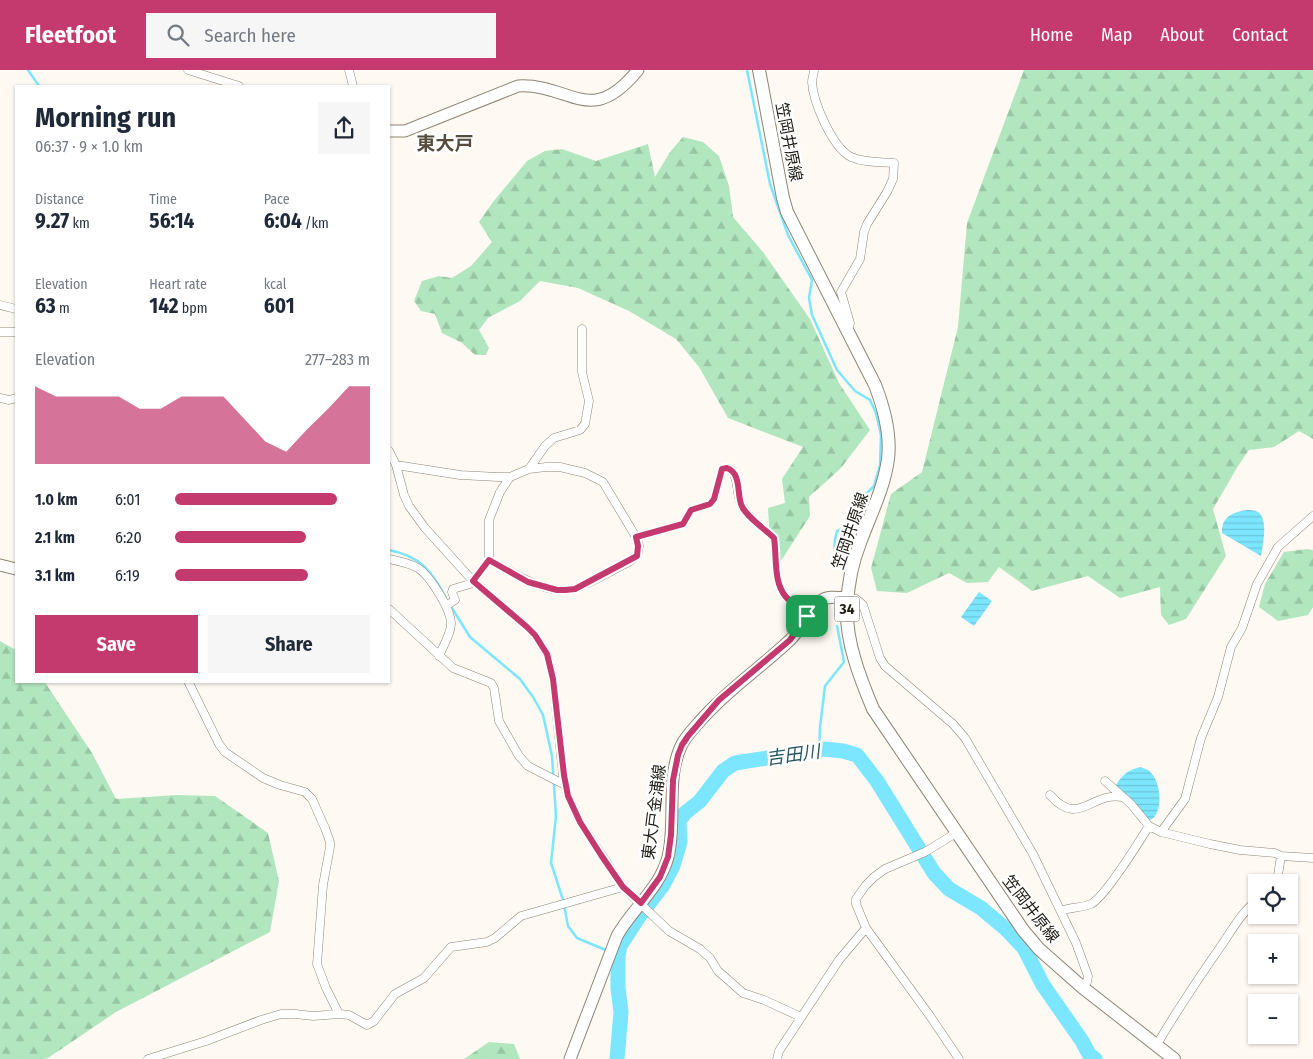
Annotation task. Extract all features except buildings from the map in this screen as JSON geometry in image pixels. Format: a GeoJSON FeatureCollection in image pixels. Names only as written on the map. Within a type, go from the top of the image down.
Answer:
{"type":"FeatureCollection","features":[{"type":"Feature","properties":{"kind":"main road"},"geometry":{"type":"LineString","coordinates":[[390,131],[406,131],[518,86],[528,85],[542,88],[579,100],[589,101],[607,98],[628,76],[638,70]]}},
{"type":"Feature","properties":{"kind":"main road","name":"笠岡井原線"},"geometry":{"type":"LineString","coordinates":[[759,70],[787,212],[849,333],[880,399],[887,428],[888,460],[881,488],[855,559],[848,598],[847,616],[858,674],[873,709],[1023,930],[1039,949],[1082,987],[1173,1059]]}},
{"type":"Feature","properties":{"kind":"main road"},"geometry":{"type":"LineString","coordinates":[[0,566],[15,569]]}},
{"type":"Feature","properties":{"kind":"main road","name":"東大戸金浦線"},"geometry":{"type":"LineString","coordinates":[[570,1059],[610,952],[621,928],[645,907],[668,857],[674,773],[682,745],[719,700],[790,640],[807,616],[824,599],[829,597],[848,598]]}},
{"type":"Feature","properties":{"kind":"street"},"geometry":{"type":"LineString","coordinates":[[188,70],[236,85]]}},
{"type":"Feature","properties":{"kind":"street"},"geometry":{"type":"LineString","coordinates":[[349,70],[353,85]]}},
{"type":"Feature","properties":{"kind":"street"},"geometry":{"type":"LineString","coordinates":[[814,70],[812,81],[823,120],[841,148],[849,156],[859,160],[894,163],[893,178],[887,192],[864,232],[860,259],[841,292],[850,323],[849,333]]}},
{"type":"Feature","properties":{"kind":"street"},"geometry":{"type":"LineString","coordinates":[[0,306],[15,309]]}},
{"type":"Feature","properties":{"kind":"street"},"geometry":{"type":"LineString","coordinates":[[529,469],[545,446],[554,438],[580,430],[584,424],[589,401],[582,372],[582,329]]}},
{"type":"Feature","properties":{"kind":"street"},"geometry":{"type":"LineString","coordinates":[[0,332],[15,332]]}},
{"type":"Feature","properties":{"kind":"street"},"geometry":{"type":"LineString","coordinates":[[0,398],[9,400],[15,398]]}},
{"type":"Feature","properties":{"kind":"street"},"geometry":{"type":"LineString","coordinates":[[390,453],[396,465],[409,506],[425,528],[473,581],[535,635],[547,654],[553,679],[562,784],[580,822],[623,887],[669,931],[700,949],[710,958],[718,971],[743,993],[764,1000],[801,1017]]}},
{"type":"Feature","properties":{"kind":"street"},"geometry":{"type":"LineString","coordinates":[[396,465],[474,476],[510,478],[529,469],[560,467],[595,477],[603,482],[636,537],[638,546],[637,556],[575,589],[565,590],[557,590],[528,582],[489,560]]}},
{"type":"Feature","properties":{"kind":"street"},"geometry":{"type":"LineString","coordinates":[[636,537],[683,524],[691,510],[710,504],[714,499],[722,469],[732,470],[736,478],[743,510],[774,538],[778,579],[782,590],[807,616]]}},
{"type":"Feature","properties":{"kind":"street"},"geometry":{"type":"LineString","coordinates":[[448,605],[455,600],[452,592],[453,589],[465,587],[473,581],[489,560],[489,520],[500,492],[510,478]]}},
{"type":"Feature","properties":{"kind":"street"},"geometry":{"type":"LineString","coordinates":[[1162,832],[1185,799],[1202,738],[1218,697],[1231,647],[1242,628],[1257,584],[1278,547],[1313,516]]}},
{"type":"Feature","properties":{"kind":"street"},"geometry":{"type":"LineString","coordinates":[[390,559],[407,563],[423,572],[448,605],[452,625],[439,656]]}},
{"type":"Feature","properties":{"kind":"street"},"geometry":{"type":"LineString","coordinates":[[848,598],[856,599],[863,605],[880,658],[885,666],[954,724],[965,738],[1033,854],[1061,911],[1076,943],[1088,976],[1087,982],[1082,987]]}},
{"type":"Feature","properties":{"kind":"street"},"geometry":{"type":"LineString","coordinates":[[390,610],[439,656],[460,672],[490,683],[494,688],[498,721],[519,756],[528,766],[562,784]]}},
{"type":"Feature","properties":{"kind":"street"},"geometry":{"type":"LineString","coordinates":[[189,683],[219,744],[225,752],[263,778],[305,792],[312,799],[322,821],[330,847],[322,885],[317,964],[339,1014]]}},
{"type":"Feature","properties":{"kind":"street"},"geometry":{"type":"LineString","coordinates":[[1105,781],[1131,804],[1148,826],[1162,832],[1240,850],[1313,858]]}},
{"type":"Feature","properties":{"kind":"street"},"geometry":{"type":"LineString","coordinates":[[1050,795],[1059,805],[1074,810],[1108,796],[1122,797]]}},
{"type":"Feature","properties":{"kind":"street"},"geometry":{"type":"LineString","coordinates":[[1061,911],[1088,905],[1098,899],[1148,826]]}},
{"type":"Feature","properties":{"kind":"street"},"geometry":{"type":"LineString","coordinates":[[956,833],[922,854],[885,870],[874,877],[860,893],[856,899],[856,904],[866,928],[959,1059]]}},
{"type":"Feature","properties":{"kind":"street"},"geometry":{"type":"LineString","coordinates":[[1278,874],[1281,856]]}},
{"type":"Feature","properties":{"kind":"street"},"geometry":{"type":"LineString","coordinates":[[148,1059],[206,1042],[281,1014],[313,1016],[339,1014],[349,1016],[367,1025],[374,1021],[395,994],[424,978],[452,947],[487,942],[495,938],[521,916],[623,887]]}},
{"type":"Feature","properties":{"kind":"street"},"geometry":{"type":"LineString","coordinates":[[1156,1046],[1207,965],[1248,907]]}},
{"type":"Feature","properties":{"kind":"street"},"geometry":{"type":"LineString","coordinates":[[777,1059],[779,1051],[839,960],[866,928]]}},
{"type":"Feature","properties":{"kind":"green space"},"geometry":{"type":"Polygon","coordinates":[[[1024,70],[1313,70],[1313,439],[1299,431],[1274,447],[1249,450],[1213,509],[1226,556],[1186,619],[1169,625],[1161,615],[1160,587],[1120,598],[1088,576],[1032,591],[999,567],[988,582],[967,583],[949,573],[907,593],[877,591],[871,568],[891,494],[922,472],[958,327],[967,223],[1024,70]]]}},
{"type":"Feature","properties":{"kind":"green space"},"geometry":{"type":"Polygon","coordinates":[[[683,137],[703,142],[719,156],[729,186],[733,217],[763,252],[810,319],[839,383],[870,430],[841,468],[809,497],[810,516],[777,567],[771,558],[768,508],[785,503],[782,479],[803,447],[728,418],[699,367],[676,339],[629,311],[578,288],[540,281],[520,301],[488,318],[479,330],[489,348],[486,355],[475,355],[462,343],[442,333],[435,314],[421,311],[414,301],[422,281],[439,276],[452,278],[471,266],[492,242],[479,222],[527,161],[545,151],[562,149],[596,161],[648,144],[655,177],[670,152],[683,137]]]}},
{"type":"Feature","properties":{"kind":"green space"},"geometry":{"type":"Polygon","coordinates":[[[1313,550],[1313,607],[1308,615],[1278,621],[1259,607],[1265,584],[1284,552],[1313,550]]]}},
{"type":"Feature","properties":{"kind":"green space"},"geometry":{"type":"Polygon","coordinates":[[[0,641],[15,649],[15,683],[45,683],[92,753],[116,799],[176,795],[215,796],[268,833],[279,881],[270,932],[116,1012],[48,1058],[0,1059],[0,641]]]}},
{"type":"Feature","properties":{"kind":"green space"},"geometry":{"type":"Polygon","coordinates":[[[489,1042],[514,1044],[520,1059],[464,1059],[489,1042]]]}},
{"type":"Feature","properties":{"kind":"water"},"geometry":{"type":"Polygon","coordinates":[[[1247,510],[1258,512],[1262,516],[1264,533],[1261,556],[1222,533],[1224,523],[1229,516],[1247,510]]]}},
{"type":"Feature","properties":{"kind":"water"},"geometry":{"type":"Polygon","coordinates":[[[979,592],[992,601],[974,626],[961,617],[979,592]]]}},
{"type":"Feature","properties":{"kind":"water"},"geometry":{"type":"Polygon","coordinates":[[[1141,767],[1152,774],[1158,785],[1159,792],[1159,805],[1155,817],[1148,821],[1141,810],[1116,785],[1126,773],[1141,767]]]}},
{"type":"Feature","properties":{"kind":"waterway"},"geometry":{"type":"LineString","coordinates":[[28,70],[38,85]]}},
{"type":"Feature","properties":{"kind":"waterway"},"geometry":{"type":"LineString","coordinates":[[747,70],[770,184],[788,235],[812,280],[809,298],[812,315],[837,370],[855,391],[870,400],[876,413],[881,435],[880,465],[874,486],[864,496],[857,516],[848,526],[837,531],[835,548],[839,565]]}},
{"type":"Feature","properties":{"kind":"waterway"},"geometry":{"type":"LineString","coordinates":[[390,550],[409,556],[424,566],[436,580],[446,598]]}},
{"type":"Feature","properties":{"kind":"waterway"},"geometry":{"type":"LineString","coordinates":[[450,605],[470,637],[520,679],[543,715],[552,756],[556,816],[551,863],[563,900],[568,926],[577,938],[608,951]]}},
{"type":"Feature","properties":{"kind":"waterway"},"geometry":{"type":"LineString","coordinates":[[819,750],[825,686],[844,662],[837,626]]}},
{"type":"Feature","properties":{"kind":"waterway","name":"吉田川"},"geometry":{"type":"LineString","coordinates":[[617,1059],[621,1012],[618,988],[618,955],[620,946],[663,885],[673,866],[680,842],[679,821],[685,813],[700,801],[723,771],[735,763],[825,749],[857,755],[877,781],[934,873],[949,889],[981,908],[1006,929],[1024,948],[1043,985],[1089,1054],[1095,1059]]}},
{"type":"Feature","properties":{"kind":"district","name":"東大戸"},"geometry":{"type":"Point","coordinates":[445,143]}},
{"type":"Feature","properties":{"kind":"route"},"geometry":{"type":"LineString","coordinates":[[727,468],[732,470],[736,478],[743,510],[774,538],[778,579],[782,590],[807,616],[790,640],[719,700],[682,745],[675,766],[673,780],[671,835],[668,857],[660,877],[641,903],[623,887],[601,855],[580,822],[568,796],[565,785],[553,679],[547,654],[535,635],[527,627],[473,581],[489,560],[528,582],[557,590],[575,589],[629,562],[637,556],[638,541],[636,537],[646,536],[683,524],[691,510],[710,504],[714,499],[720,473],[722,469],[727,468]]}}]}
